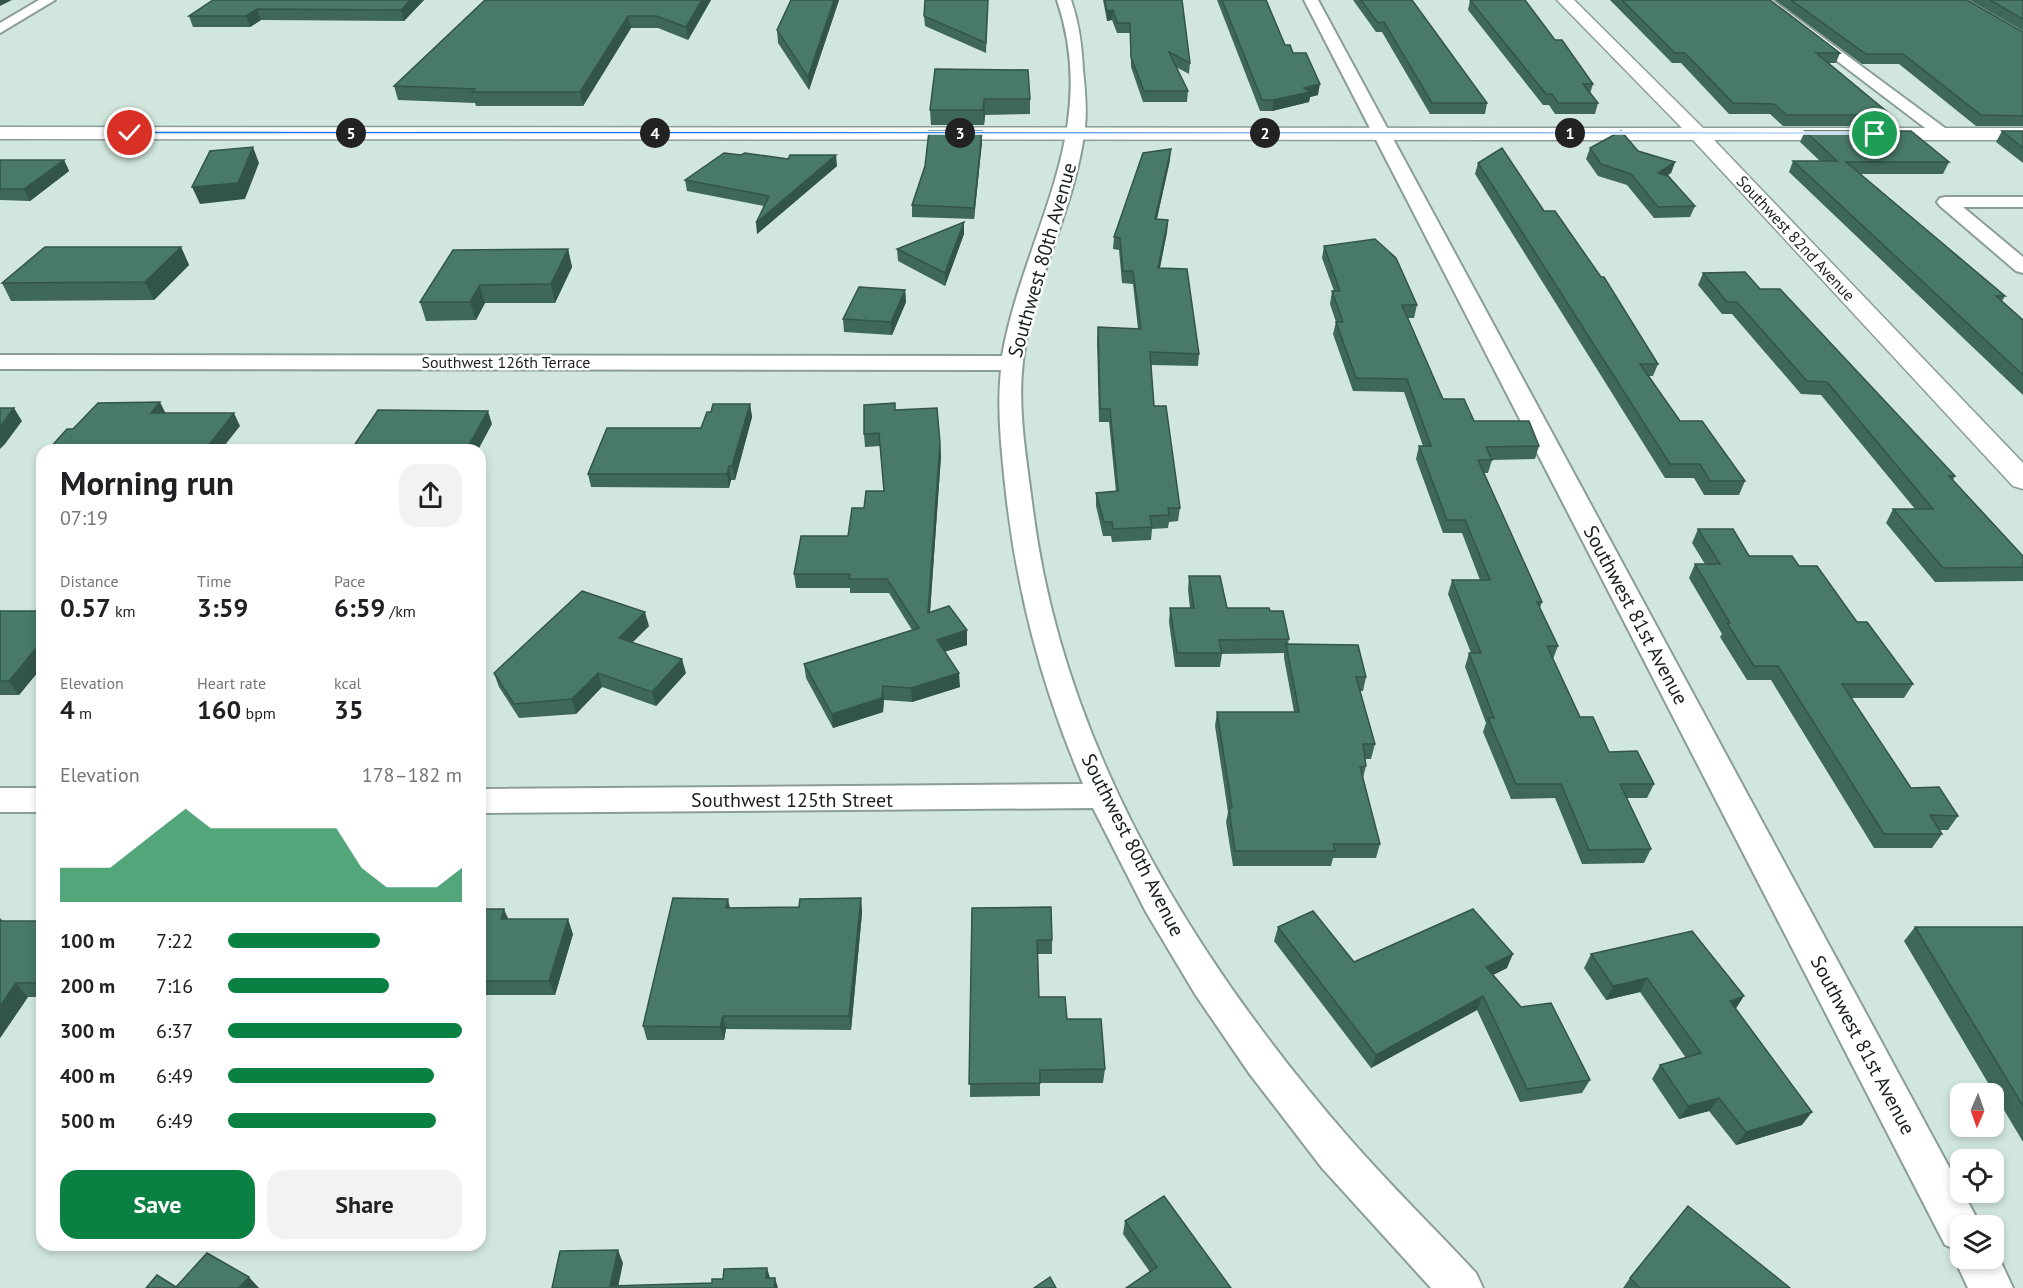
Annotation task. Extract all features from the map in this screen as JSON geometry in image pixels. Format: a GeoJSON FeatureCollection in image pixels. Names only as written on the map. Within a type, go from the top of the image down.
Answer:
{"type":"FeatureCollection","features":[{"type":"Feature","properties":{"kind":"street"},"geometry":{"type":"LineString","coordinates":[[0,29],[48,0]]}},
{"type":"Feature","properties":{"kind":"street","name":"Southwest 80th Avenue"},"geometry":{"type":"LineString","coordinates":[[1064,0],[1075,41],[1077,123],[1062,192],[1030,289],[1012,363],[1014,469],[1024,554],[1050,657],[1068,711],[1103,796],[1155,898],[1191,956],[1279,1082],[1322,1137],[1461,1288]]}},
{"type":"Feature","properties":{"kind":"street","name":"Southwest 81st Avenue"},"geometry":{"type":"LineString","coordinates":[[1311,0],[1952,1215]]}},
{"type":"Feature","properties":{"kind":"street","name":"Southwest 82nd Avenue"},"geometry":{"type":"LineString","coordinates":[[1565,0],[1698,134],[2023,480]]}},
{"type":"Feature","properties":{"kind":"street"},"geometry":{"type":"LineString","coordinates":[[1764,0],[1943,134]]}},
{"type":"Feature","properties":{"kind":"street"},"geometry":{"type":"LineString","coordinates":[[0,133],[2023,134]]}},
{"type":"Feature","properties":{"kind":"street"},"geometry":{"type":"LineString","coordinates":[[2023,202],[1946,202],[2023,267]]}},
{"type":"Feature","properties":{"kind":"street","name":"Southwest 126th Terrace"},"geometry":{"type":"LineString","coordinates":[[0,362],[1012,363]]}},
{"type":"Feature","properties":{"kind":"street","name":"Southwest 125th Street"},"geometry":{"type":"LineString","coordinates":[[486,801],[1103,796]]}},
{"type":"Feature","properties":{"kind":"street"},"geometry":{"type":"LineString","coordinates":[[0,800],[36,800]]}},
{"type":"Feature","properties":{"kind":"street"},"geometry":{"type":"LineString","coordinates":[[1982,1269],[1991,1288]]}},
{"type":"Feature","properties":{"kind":"building"},"geometry":{"type":"Polygon","coordinates":[[[213,0],[410,0],[401,10],[257,9],[246,16],[189,16],[213,0]]]}},
{"type":"Feature","properties":{"kind":"building"},"geometry":{"type":"Polygon","coordinates":[[[485,0],[702,0],[686,27],[656,16],[628,16],[580,92],[472,92],[475,89],[394,86],[485,0]]]}},
{"type":"Feature","properties":{"kind":"building"},"geometry":{"type":"Polygon","coordinates":[[[791,0],[834,0],[808,77],[777,30],[791,0]]]}},
{"type":"Feature","properties":{"kind":"building"},"geometry":{"type":"Polygon","coordinates":[[[925,0],[988,0],[986,43],[924,16],[925,0]]]}},
{"type":"Feature","properties":{"kind":"building"},"geometry":{"type":"Polygon","coordinates":[[[1105,0],[1182,0],[1190,63],[1169,52],[1188,91],[1144,91],[1131,57],[1130,23],[1117,23],[1113,10],[1107,11],[1105,0]]]}},
{"type":"Feature","properties":{"kind":"building"},"geometry":{"type":"Polygon","coordinates":[[[1222,0],[1266,0],[1285,45],[1290,45],[1293,53],[1306,53],[1320,84],[1304,88],[1310,92],[1273,100],[1262,100],[1222,0]]]}},
{"type":"Feature","properties":{"kind":"building"},"geometry":{"type":"Polygon","coordinates":[[[1361,0],[1412,0],[1487,103],[1432,103],[1384,22],[1378,23],[1361,0]]]}},
{"type":"Feature","properties":{"kind":"building"},"geometry":{"type":"Polygon","coordinates":[[[1470,0],[1525,0],[1555,40],[1562,40],[1593,84],[1583,84],[1598,103],[1558,103],[1552,94],[1546,94],[1470,0]]]}},
{"type":"Feature","properties":{"kind":"building"},"geometry":{"type":"Polygon","coordinates":[[[1622,0],[1770,0],[1840,53],[1816,53],[1891,115],[1787,115],[1774,104],[1733,103],[1685,53],[1675,53],[1622,0]]]}},
{"type":"Feature","properties":{"kind":"building"},"geometry":{"type":"Polygon","coordinates":[[[1791,0],[1967,0],[2023,32],[2023,116],[1981,115],[1903,54],[1866,54],[1791,0]]]}},
{"type":"Feature","properties":{"kind":"building"},"geometry":{"type":"Polygon","coordinates":[[[1990,0],[2023,0],[2023,19],[1990,0]]]}},
{"type":"Feature","properties":{"kind":"building"},"geometry":{"type":"Polygon","coordinates":[[[935,69],[1028,70],[1030,99],[984,99],[983,110],[930,110],[935,69]]]}},
{"type":"Feature","properties":{"kind":"building"},"geometry":{"type":"Polygon","coordinates":[[[929,131],[982,131],[974,208],[912,205],[925,166],[929,131]]]}},
{"type":"Feature","properties":{"kind":"building"},"geometry":{"type":"Polygon","coordinates":[[[1621,131],[1638,151],[1675,162],[1658,173],[1668,176],[1695,206],[1658,207],[1631,174],[1601,164],[1590,148],[1621,131]]]}},
{"type":"Feature","properties":{"kind":"building"},"geometry":{"type":"Polygon","coordinates":[[[1805,131],[1911,131],[1949,162],[1846,162],[2005,296],[1996,296],[2023,320],[2023,375],[1793,161],[1837,161],[1805,131]]]}},
{"type":"Feature","properties":{"kind":"building"},"geometry":{"type":"Polygon","coordinates":[[[2002,131],[2023,131],[2023,148],[2002,131]]]}},
{"type":"Feature","properties":{"kind":"building"},"geometry":{"type":"Polygon","coordinates":[[[253,147],[238,183],[192,187],[210,151],[253,147]]]}},
{"type":"Feature","properties":{"kind":"building"},"geometry":{"type":"Polygon","coordinates":[[[1502,148],[1544,211],[1555,211],[1601,277],[1604,277],[1658,364],[1640,364],[1680,421],[1702,421],[1745,481],[1710,481],[1700,464],[1670,464],[1478,163],[1502,148]]]}},
{"type":"Feature","properties":{"kind":"building"},"geometry":{"type":"Polygon","coordinates":[[[1171,149],[1155,219],[1168,220],[1158,268],[1187,269],[1199,354],[1150,352],[1154,406],[1166,406],[1180,508],[1168,508],[1169,515],[1150,516],[1152,527],[1113,529],[1112,522],[1104,522],[1096,493],[1118,491],[1110,409],[1100,409],[1098,327],[1141,329],[1133,271],[1123,271],[1120,238],[1114,237],[1143,153],[1171,149]]]}},
{"type":"Feature","properties":{"kind":"building"},"geometry":{"type":"Polygon","coordinates":[[[724,153],[741,155],[745,153],[788,159],[790,155],[836,155],[756,223],[769,196],[685,180],[724,153]]]}},
{"type":"Feature","properties":{"kind":"building"},"geometry":{"type":"Polygon","coordinates":[[[0,160],[64,160],[24,189],[0,189],[0,160]]]}},
{"type":"Feature","properties":{"kind":"building"},"geometry":{"type":"Polygon","coordinates":[[[964,222],[945,273],[897,249],[964,222]]]}},
{"type":"Feature","properties":{"kind":"building"},"geometry":{"type":"Polygon","coordinates":[[[1375,239],[1396,258],[1417,305],[1402,305],[1443,399],[1464,399],[1474,421],[1529,421],[1539,446],[1486,447],[1492,460],[1478,460],[1542,602],[1537,602],[1558,646],[1547,646],[1580,717],[1593,717],[1609,752],[1637,751],[1654,784],[1620,784],[1651,849],[1589,850],[1561,784],[1516,784],[1488,718],[1494,718],[1469,653],[1481,653],[1452,580],[1490,580],[1465,520],[1447,520],[1419,446],[1431,446],[1407,379],[1356,378],[1336,322],[1343,322],[1332,291],[1340,291],[1324,246],[1375,239]]]}},
{"type":"Feature","properties":{"kind":"building"},"geometry":{"type":"Polygon","coordinates":[[[45,247],[181,247],[145,282],[2,283],[45,247]]]}},
{"type":"Feature","properties":{"kind":"building"},"geometry":{"type":"Polygon","coordinates":[[[568,249],[551,284],[480,285],[470,302],[420,302],[453,250],[568,249]]]}},
{"type":"Feature","properties":{"kind":"building"},"geometry":{"type":"Polygon","coordinates":[[[1745,272],[1760,289],[1780,289],[1955,476],[1949,476],[2023,556],[2023,567],[1943,568],[1893,509],[1933,509],[1827,382],[1807,381],[1737,302],[1727,302],[1703,273],[1745,272]]]}},
{"type":"Feature","properties":{"kind":"building"},"geometry":{"type":"Polygon","coordinates":[[[859,287],[905,290],[891,322],[843,319],[859,287]]]}},
{"type":"Feature","properties":{"kind":"building"},"geometry":{"type":"Polygon","coordinates":[[[160,402],[151,413],[234,413],[210,444],[53,444],[67,429],[73,429],[98,403],[160,402]]]}},
{"type":"Feature","properties":{"kind":"building"},"geometry":{"type":"Polygon","coordinates":[[[895,403],[895,410],[937,408],[940,443],[928,613],[949,606],[967,630],[937,640],[959,673],[911,688],[883,686],[882,698],[832,714],[804,664],[919,628],[887,579],[849,579],[850,574],[794,574],[801,536],[848,536],[852,508],[864,508],[866,491],[884,491],[879,433],[864,434],[864,405],[895,403]]]}},
{"type":"Feature","properties":{"kind":"building"},"geometry":{"type":"Polygon","coordinates":[[[713,404],[750,404],[732,466],[729,466],[727,474],[588,474],[607,428],[701,428],[713,404]]]}},
{"type":"Feature","properties":{"kind":"building"},"geometry":{"type":"Polygon","coordinates":[[[0,408],[14,408],[0,427],[0,408]]]}},
{"type":"Feature","properties":{"kind":"building"},"geometry":{"type":"Polygon","coordinates":[[[378,410],[488,411],[469,444],[355,444],[378,410]]]}},
{"type":"Feature","properties":{"kind":"building"},"geometry":{"type":"Polygon","coordinates":[[[1698,529],[1733,529],[1749,556],[1792,556],[1799,566],[1817,566],[1857,622],[1867,622],[1913,684],[1842,684],[1911,788],[1939,787],[1958,816],[1930,815],[1942,834],[1884,834],[1778,666],[1754,666],[1727,623],[1730,623],[1695,564],[1720,564],[1698,529]]]}},
{"type":"Feature","properties":{"kind":"building"},"geometry":{"type":"Polygon","coordinates":[[[1189,576],[1220,576],[1227,608],[1269,608],[1270,611],[1283,611],[1289,639],[1219,640],[1222,653],[1177,653],[1170,608],[1194,608],[1189,576]]]}},
{"type":"Feature","properties":{"kind":"building"},"geometry":{"type":"Polygon","coordinates":[[[582,591],[645,612],[619,638],[682,659],[652,692],[598,673],[572,699],[514,704],[494,673],[582,591]]]}},
{"type":"Feature","properties":{"kind":"building"},"geometry":{"type":"Polygon","coordinates":[[[0,611],[36,611],[36,648],[9,681],[0,681],[0,611]]]}},
{"type":"Feature","properties":{"kind":"building"},"geometry":{"type":"Polygon","coordinates":[[[1286,644],[1358,645],[1366,677],[1356,677],[1375,744],[1363,744],[1366,766],[1360,767],[1380,844],[1333,844],[1335,851],[1235,851],[1229,808],[1232,808],[1217,712],[1299,712],[1286,644]]]}},
{"type":"Feature","properties":{"kind":"building"},"geometry":{"type":"Polygon","coordinates":[[[673,898],[728,899],[726,908],[799,907],[800,899],[861,898],[849,1016],[723,1016],[720,1027],[643,1026],[673,898]]]}},
{"type":"Feature","properties":{"kind":"building"},"geometry":{"type":"Polygon","coordinates":[[[1051,907],[1052,940],[1037,940],[1039,997],[1065,997],[1067,1019],[1101,1019],[1105,1069],[1040,1070],[1040,1083],[969,1084],[972,908],[1051,907]]]}},
{"type":"Feature","properties":{"kind":"building"},"geometry":{"type":"Polygon","coordinates":[[[486,909],[504,909],[501,919],[568,919],[549,981],[486,981],[486,909]]]}},
{"type":"Feature","properties":{"kind":"building"},"geometry":{"type":"Polygon","coordinates":[[[1473,909],[1513,954],[1486,967],[1521,1007],[1551,1003],[1590,1080],[1527,1089],[1483,996],[1376,1055],[1278,927],[1313,911],[1354,962],[1473,909]]]}},
{"type":"Feature","properties":{"kind":"building"},"geometry":{"type":"Polygon","coordinates":[[[0,921],[36,921],[36,983],[16,983],[0,1006],[0,921]]]}},
{"type":"Feature","properties":{"kind":"building"},"geometry":{"type":"Polygon","coordinates":[[[1915,927],[2023,927],[2023,1106],[1915,927]]]}},
{"type":"Feature","properties":{"kind":"building"},"geometry":{"type":"Polygon","coordinates":[[[1692,931],[1744,996],[1730,1001],[1812,1112],[1746,1132],[1719,1098],[1688,1106],[1660,1065],[1701,1053],[1647,978],[1613,986],[1591,954],[1692,931]]]}},
{"type":"Feature","properties":{"kind":"building"},"geometry":{"type":"Polygon","coordinates":[[[1164,1196],[1231,1288],[1126,1288],[1157,1267],[1125,1221],[1164,1196]]]}},
{"type":"Feature","properties":{"kind":"building"},"geometry":{"type":"Polygon","coordinates":[[[1688,1206],[1790,1288],[1640,1288],[1630,1278],[1688,1206]]]}},
{"type":"Feature","properties":{"kind":"building"},"geometry":{"type":"Polygon","coordinates":[[[618,1250],[610,1286],[712,1283],[712,1279],[723,1279],[724,1269],[767,1268],[766,1278],[775,1278],[774,1288],[552,1288],[560,1251],[618,1250]]]}},
{"type":"Feature","properties":{"kind":"building"},"geometry":{"type":"Polygon","coordinates":[[[207,1253],[249,1277],[239,1288],[146,1288],[157,1275],[176,1287],[207,1253]]]}},
{"type":"Feature","properties":{"kind":"building"},"geometry":{"type":"Polygon","coordinates":[[[1050,1277],[1056,1288],[1034,1288],[1050,1277]]]}},
{"type":"Feature","properties":{"kind":"route"},"geometry":{"type":"LineString","coordinates":[[130,133],[1875,134]]}}]}
